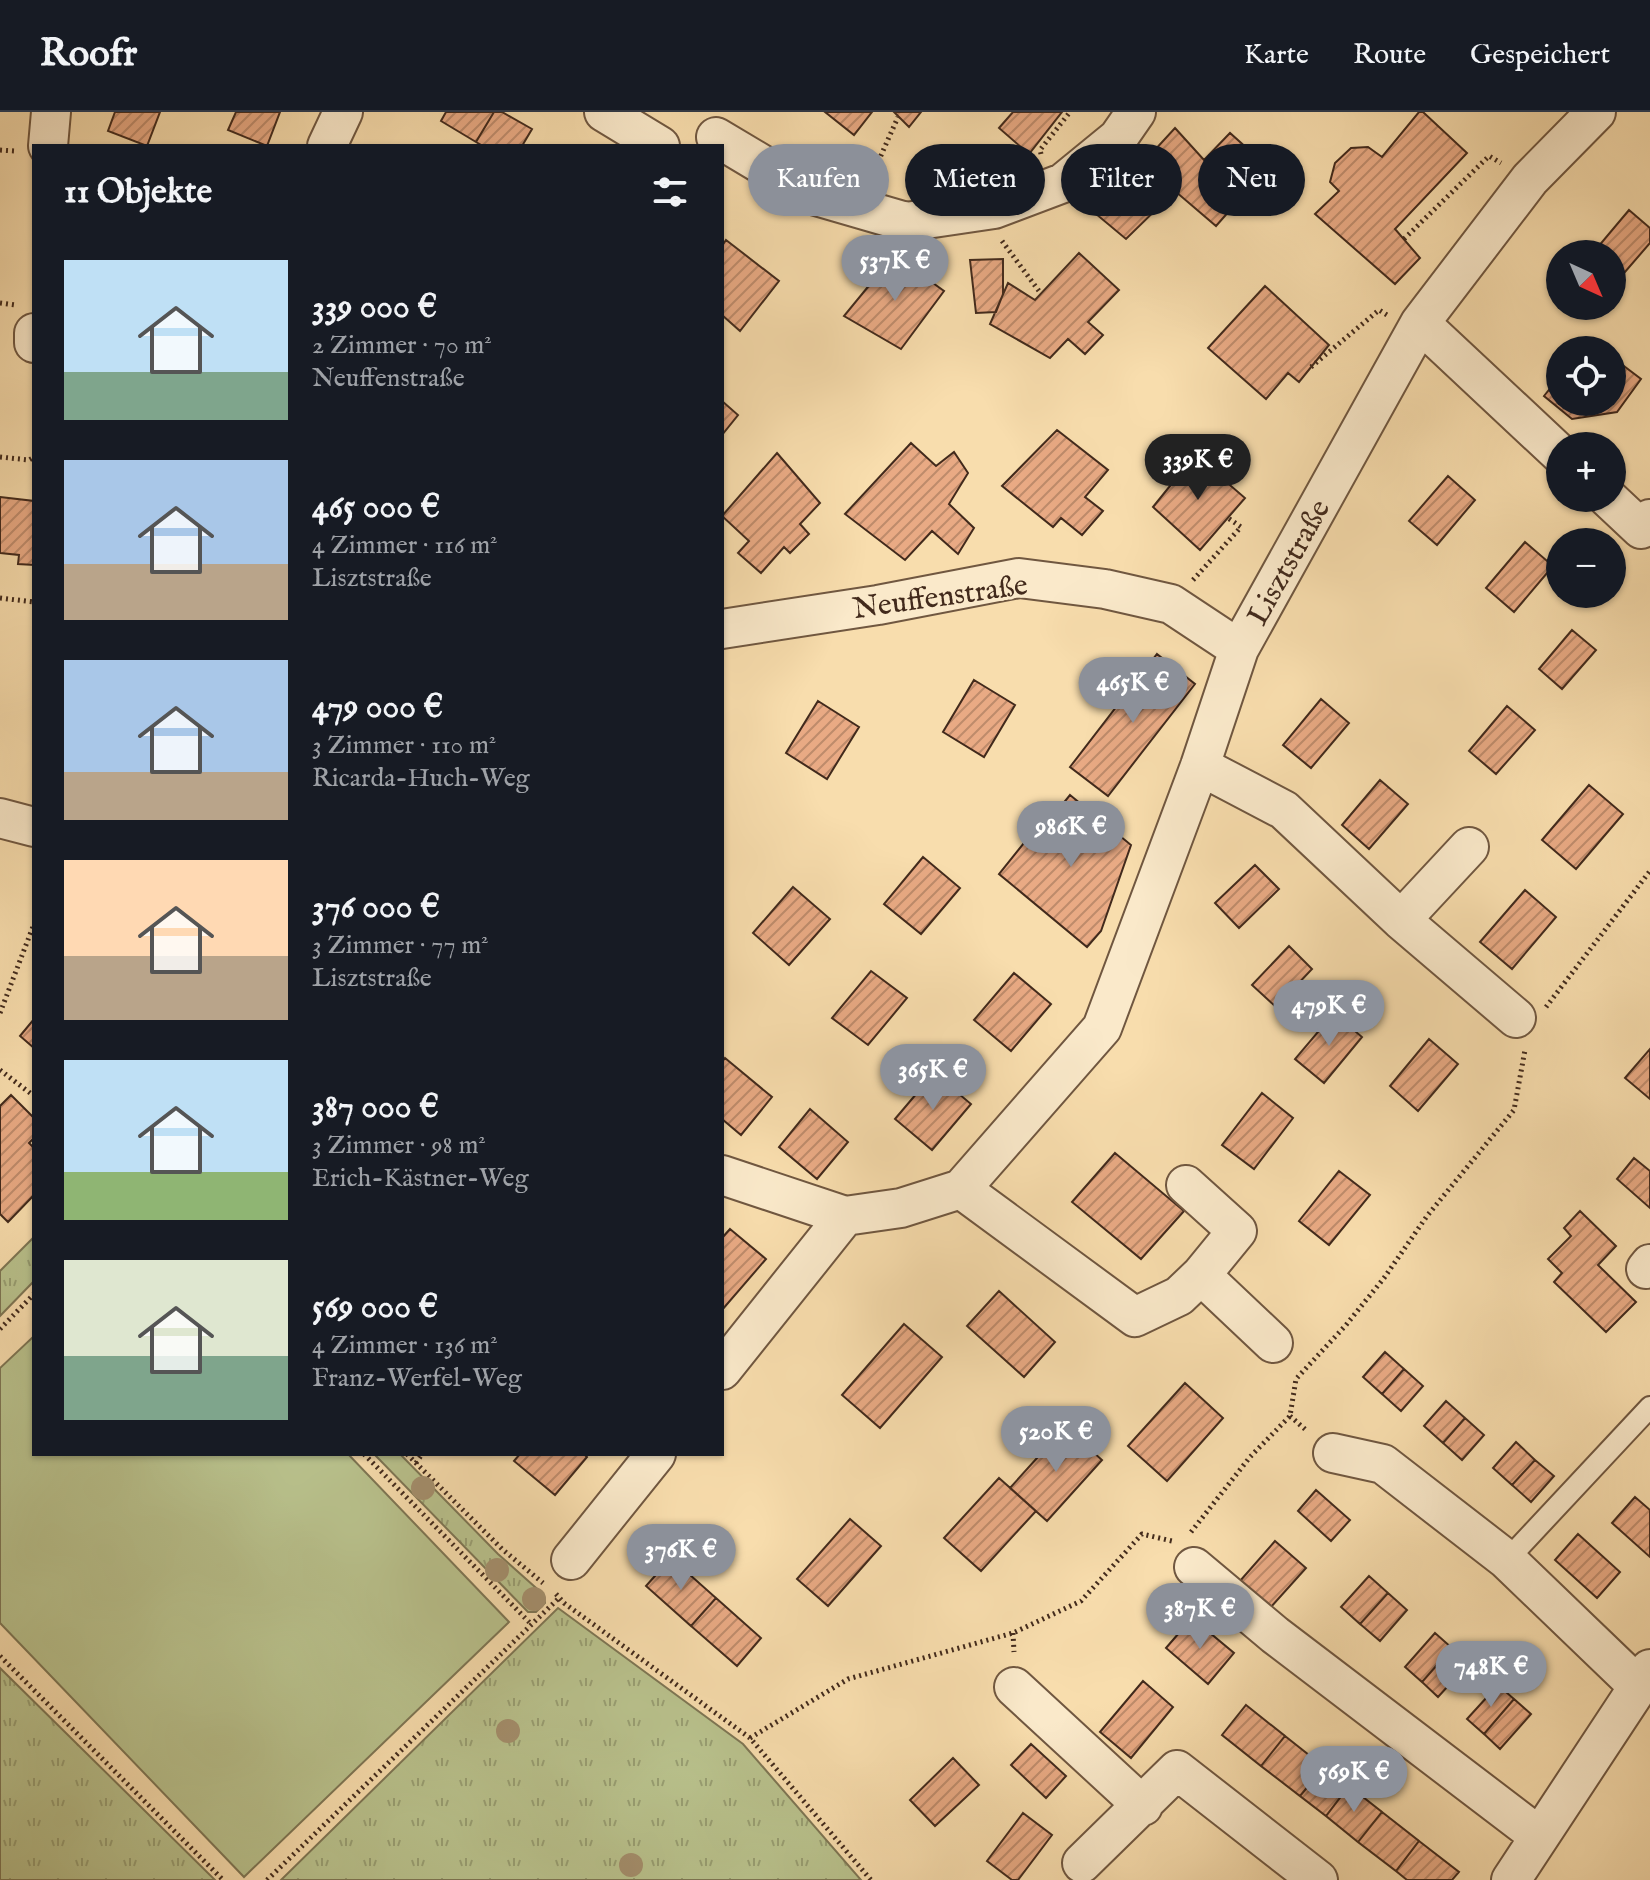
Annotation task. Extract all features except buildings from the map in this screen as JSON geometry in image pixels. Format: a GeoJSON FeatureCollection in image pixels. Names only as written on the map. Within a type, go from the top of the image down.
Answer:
{"type":"FeatureCollection","features":[{"type":"Feature","properties":{"kind":"street"},"geometry":{"type":"LineString","coordinates":[[48,144],[51,112]]}},
{"type":"Feature","properties":{"kind":"street"},"geometry":{"type":"LineString","coordinates":[[328,144],[343,112]]}},
{"type":"Feature","properties":{"kind":"street"},"geometry":{"type":"LineString","coordinates":[[604,112],[657,144]]}},
{"type":"Feature","properties":{"kind":"street"},"geometry":{"type":"LineString","coordinates":[[1045,190],[1063,183],[1118,138],[1136,112]]}},
{"type":"Feature","properties":{"kind":"street","name":"Lisztstraße"},"geometry":{"type":"LineString","coordinates":[[961,1189],[1102,1028],[1200,766],[1239,649],[1417,328],[1530,179],[1596,112]]}},
{"type":"Feature","properties":{"kind":"street"},"geometry":{"type":"LineString","coordinates":[[720,132],[748,151]]}},
{"type":"Feature","properties":{"kind":"street"},"geometry":{"type":"LineString","coordinates":[[885,216],[906,222],[947,216]]}},
{"type":"Feature","properties":{"kind":"street"},"geometry":{"type":"LineString","coordinates":[[1417,328],[1546,442]]}},
{"type":"Feature","properties":{"kind":"street"},"geometry":{"type":"LineString","coordinates":[[1626,512],[1647,529]]}},
{"type":"Feature","properties":{"kind":"street","name":"Neuffenstraße"},"geometry":{"type":"LineString","coordinates":[[724,629],[878,605],[1019,578],[1105,589],[1171,604],[1239,649]]}},
{"type":"Feature","properties":{"kind":"street"},"geometry":{"type":"LineString","coordinates":[[1200,766],[1284,810],[1401,920],[1516,1018]]}},
{"type":"Feature","properties":{"kind":"street"},"geometry":{"type":"LineString","coordinates":[[1401,920],[1469,847]]}},
{"type":"Feature","properties":{"kind":"street"},"geometry":{"type":"LineString","coordinates":[[724,1176],[845,1216],[901,1208],[961,1189],[1135,1317],[1179,1296],[1201,1275],[1237,1231],[1186,1185]]}},
{"type":"Feature","properties":{"kind":"street"},"geometry":{"type":"LineString","coordinates":[[724,1367],[845,1216]]}},
{"type":"Feature","properties":{"kind":"street"},"geometry":{"type":"LineString","coordinates":[[1201,1275],[1273,1343]]}},
{"type":"Feature","properties":{"kind":"street"},"geometry":{"type":"LineString","coordinates":[[1333,1453],[1383,1464],[1507,1560],[1644,1677],[1511,1880]]}},
{"type":"Feature","properties":{"kind":"street"},"geometry":{"type":"LineString","coordinates":[[571,1560],[654,1456]]}},
{"type":"Feature","properties":{"kind":"street"},"geometry":{"type":"LineString","coordinates":[[1194,1567],[1275,1635],[1539,1836]]}},
{"type":"Feature","properties":{"kind":"street"},"geometry":{"type":"LineString","coordinates":[[1014,1687],[1143,1806]]}},
{"type":"Feature","properties":{"kind":"street"},"geometry":{"type":"LineString","coordinates":[[1082,1863],[1177,1770],[1318,1880]]}},
{"type":"Feature","properties":{"kind":"lane"},"geometry":{"type":"LineString","coordinates":[[1507,1560],[1650,1407]]}},
{"type":"Feature","properties":{"kind":"path"},"geometry":{"type":"LineString","coordinates":[[886,144],[898,117]]}},
{"type":"Feature","properties":{"kind":"path"},"geometry":{"type":"LineString","coordinates":[[1404,239],[1489,156],[1530,179]]}},
{"type":"Feature","properties":{"kind":"path"},"geometry":{"type":"LineString","coordinates":[[996,216],[1003,244],[1039,291]]}},
{"type":"Feature","properties":{"kind":"path"},"geometry":{"type":"LineString","coordinates":[[1311,367],[1379,310],[1417,328]]}},
{"type":"Feature","properties":{"kind":"path"},"geometry":{"type":"LineString","coordinates":[[0,457],[32,458]]}},
{"type":"Feature","properties":{"kind":"path"},"geometry":{"type":"LineString","coordinates":[[1171,604],[1241,527],[1228,518]]}},
{"type":"Feature","properties":{"kind":"path"},"geometry":{"type":"LineString","coordinates":[[0,598],[32,602]]}},
{"type":"Feature","properties":{"kind":"path"},"geometry":{"type":"LineString","coordinates":[[0,1013],[32,929]]}},
{"type":"Feature","properties":{"kind":"path"},"geometry":{"type":"LineString","coordinates":[[0,1070],[32,1094]]}},
{"type":"Feature","properties":{"kind":"path"},"geometry":{"type":"LineString","coordinates":[[0,1329],[32,1296]]}},
{"type":"Feature","properties":{"kind":"path"},"geometry":{"type":"LineString","coordinates":[[366,1456],[532,1625]]}},
{"type":"Feature","properties":{"kind":"path"},"geometry":{"type":"LineString","coordinates":[[409,1456],[502,1549],[564,1603],[750,1738],[871,1880]]}},
{"type":"Feature","properties":{"kind":"path"},"geometry":{"type":"LineString","coordinates":[[416,1463],[421,1456]]}},
{"type":"Feature","properties":{"kind":"path"},"geometry":{"type":"LineString","coordinates":[[267,1880],[560,1597]]}},
{"type":"Feature","properties":{"kind":"path"},"geometry":{"type":"LineString","coordinates":[[0,1656],[223,1880]]}},
{"type":"Feature","properties":{"kind":"green space"},"geometry":{"type":"Polygon","coordinates":[[[32,1239],[32,1283],[0,1316],[0,1271],[32,1239]]]}},
{"type":"Feature","properties":{"kind":"green space"},"geometry":{"type":"Polygon","coordinates":[[[32,1338],[32,1456],[350,1456],[509,1622],[244,1877],[0,1623],[0,1368],[32,1338]]]}},
{"type":"Feature","properties":{"kind":"green space"},"geometry":{"type":"Polygon","coordinates":[[[376,1456],[402,1456],[498,1554],[544,1595],[545,1603],[536,1612],[528,1612],[376,1456]]]}},
{"type":"Feature","properties":{"kind":"green space"},"geometry":{"type":"Polygon","coordinates":[[[558,1608],[743,1744],[861,1880],[281,1880],[558,1608]]]}},
{"type":"Feature","properties":{"kind":"green space"},"geometry":{"type":"Polygon","coordinates":[[[0,1668],[215,1880],[0,1880],[0,1668]]]}}]}
